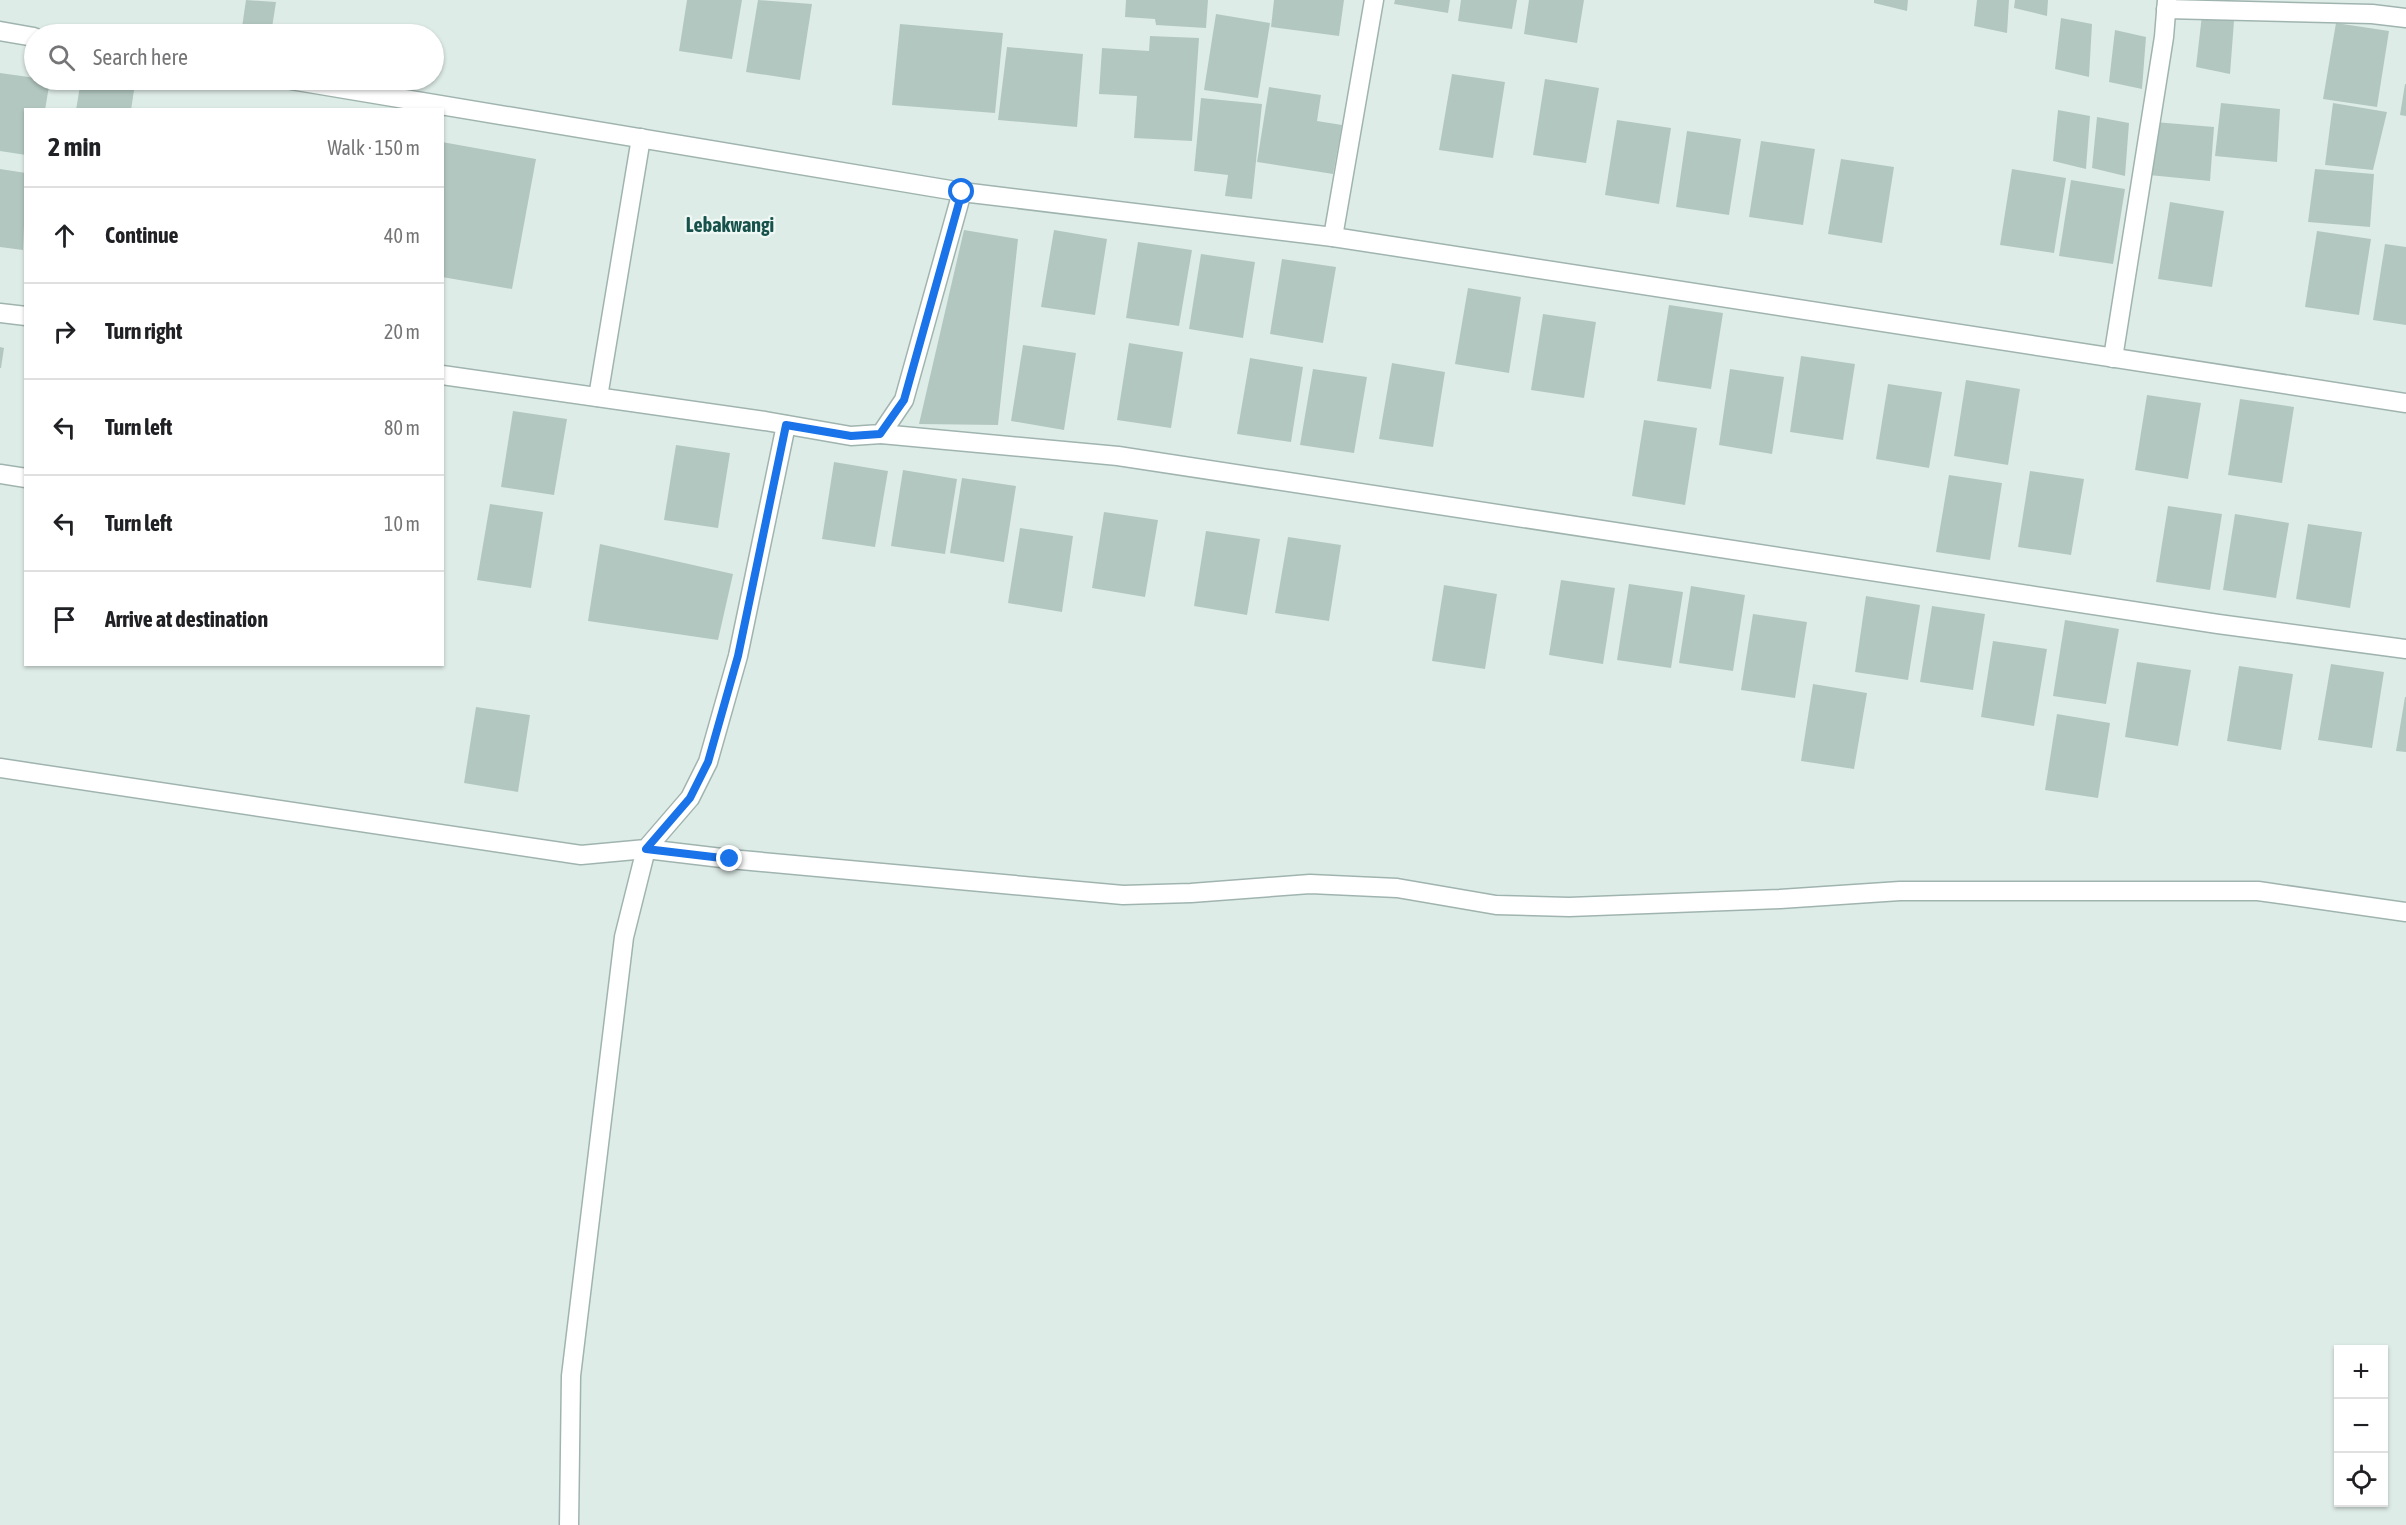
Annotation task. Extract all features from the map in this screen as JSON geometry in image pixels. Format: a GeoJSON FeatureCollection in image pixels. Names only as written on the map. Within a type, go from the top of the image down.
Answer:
{"type":"FeatureCollection","features":[{"type":"Feature","properties":{"kind":"street"},"geometry":{"type":"LineString","coordinates":[[1333,237],[1374,0]]}},
{"type":"Feature","properties":{"kind":"street"},"geometry":{"type":"LineString","coordinates":[[2113,358],[2167,4],[2406,18]]}},
{"type":"Feature","properties":{"kind":"street"},"geometry":{"type":"LineString","coordinates":[[0,31],[24,35]]}},
{"type":"Feature","properties":{"kind":"street"},"geometry":{"type":"LineString","coordinates":[[351,90],[962,192],[1333,237],[2406,404]]}},
{"type":"Feature","properties":{"kind":"street"},"geometry":{"type":"LineString","coordinates":[[598,398],[641,138]]}},
{"type":"Feature","properties":{"kind":"street"},"geometry":{"type":"LineString","coordinates":[[880,434],[904,400],[962,192]]}},
{"type":"Feature","properties":{"kind":"street"},"geometry":{"type":"LineString","coordinates":[[0,313],[24,316]]}},
{"type":"Feature","properties":{"kind":"street"},"geometry":{"type":"LineString","coordinates":[[444,375],[851,436],[880,434],[1118,456],[2218,624],[2406,649]]}},
{"type":"Feature","properties":{"kind":"street"},"geometry":{"type":"LineString","coordinates":[[570,1525],[571,1376],[624,937],[646,849],[690,798],[708,762],[738,656],[786,425]]}},
{"type":"Feature","properties":{"kind":"street"},"geometry":{"type":"LineString","coordinates":[[0,474],[24,478]]}},
{"type":"Feature","properties":{"kind":"street"},"geometry":{"type":"LineString","coordinates":[[0,768],[581,855],[646,849],[730,859],[1124,895],[1191,893],[1310,884],[1397,888],[1496,905],[1569,907],[1780,899],[1900,891],[2258,891],[2406,912]]}},
{"type":"Feature","properties":{"kind":"building"},"geometry":{"type":"Polygon","coordinates":[[[246,0],[276,2],[273,24],[242,24],[246,0]]]}},
{"type":"Feature","properties":{"kind":"building"},"geometry":{"type":"Polygon","coordinates":[[[687,0],[742,0],[732,59],[679,51],[687,0]]]}},
{"type":"Feature","properties":{"kind":"building"},"geometry":{"type":"Polygon","coordinates":[[[758,0],[812,4],[800,80],[746,72],[758,0]]]}},
{"type":"Feature","properties":{"kind":"building"},"geometry":{"type":"Polygon","coordinates":[[[1126,0],[1208,0],[1206,28],[1156,25],[1155,19],[1125,17],[1126,0]]]}},
{"type":"Feature","properties":{"kind":"building"},"geometry":{"type":"Polygon","coordinates":[[[1274,0],[1344,0],[1339,36],[1271,27],[1274,0]]]}},
{"type":"Feature","properties":{"kind":"building"},"geometry":{"type":"Polygon","coordinates":[[[1395,0],[1450,0],[1448,13],[1394,4],[1395,0]]]}},
{"type":"Feature","properties":{"kind":"building"},"geometry":{"type":"Polygon","coordinates":[[[1461,0],[1517,0],[1512,29],[1458,21],[1461,0]]]}},
{"type":"Feature","properties":{"kind":"building"},"geometry":{"type":"Polygon","coordinates":[[[1529,0],[1584,0],[1577,43],[1524,34],[1529,0]]]}},
{"type":"Feature","properties":{"kind":"building"},"geometry":{"type":"Polygon","coordinates":[[[1874,0],[1908,0],[1907,11],[1874,3],[1874,0]]]}},
{"type":"Feature","properties":{"kind":"building"},"geometry":{"type":"Polygon","coordinates":[[[1977,0],[2009,0],[2007,33],[1974,26],[1977,0]]]}},
{"type":"Feature","properties":{"kind":"building"},"geometry":{"type":"Polygon","coordinates":[[[2015,0],[2048,0],[2047,16],[2014,8],[2015,0]]]}},
{"type":"Feature","properties":{"kind":"building"},"geometry":{"type":"Polygon","coordinates":[[[1216,14],[1270,23],[1258,98],[1204,90],[1216,14]]]}},
{"type":"Feature","properties":{"kind":"building"},"geometry":{"type":"Polygon","coordinates":[[[2202,15],[2234,21],[2230,74],[2196,67],[2202,15]]]}},
{"type":"Feature","properties":{"kind":"building"},"geometry":{"type":"Polygon","coordinates":[[[2061,18],[2092,24],[2089,77],[2055,69],[2061,18]]]}},
{"type":"Feature","properties":{"kind":"building"},"geometry":{"type":"Polygon","coordinates":[[[2336,23],[2389,31],[2377,107],[2323,99],[2336,23]]]}},
{"type":"Feature","properties":{"kind":"building"},"geometry":{"type":"Polygon","coordinates":[[[900,24],[1003,33],[995,113],[892,105],[900,24]]]}},
{"type":"Feature","properties":{"kind":"building"},"geometry":{"type":"Polygon","coordinates":[[[2115,30],[2146,37],[2142,89],[2109,82],[2115,30]]]}},
{"type":"Feature","properties":{"kind":"building"},"geometry":{"type":"Polygon","coordinates":[[[1150,36],[1199,38],[1192,141],[1134,138],[1137,96],[1099,94],[1102,48],[1149,51],[1150,36]]]}},
{"type":"Feature","properties":{"kind":"building"},"geometry":{"type":"Polygon","coordinates":[[[1007,47],[1083,54],[1077,127],[998,120],[1007,47]]]}},
{"type":"Feature","properties":{"kind":"building"},"geometry":{"type":"Polygon","coordinates":[[[0,73],[24,76],[24,90],[48,90],[45,108],[24,108],[24,155],[0,151],[0,73]]]}},
{"type":"Feature","properties":{"kind":"building"},"geometry":{"type":"Polygon","coordinates":[[[1452,74],[1505,82],[1493,158],[1439,150],[1452,74]]]}},
{"type":"Feature","properties":{"kind":"building"},"geometry":{"type":"Polygon","coordinates":[[[1545,79],[1599,88],[1586,163],[1533,155],[1545,79]]]}},
{"type":"Feature","properties":{"kind":"building"},"geometry":{"type":"Polygon","coordinates":[[[2406,84],[2406,116],[2400,115],[2406,84]]]}},
{"type":"Feature","properties":{"kind":"building"},"geometry":{"type":"Polygon","coordinates":[[[1269,87],[1321,95],[1317,121],[1342,125],[1333,174],[1257,162],[1269,87]]]}},
{"type":"Feature","properties":{"kind":"building"},"geometry":{"type":"Polygon","coordinates":[[[79,90],[134,90],[131,108],[76,108],[79,90]]]}},
{"type":"Feature","properties":{"kind":"building"},"geometry":{"type":"Polygon","coordinates":[[[1201,98],[1262,104],[1252,199],[1225,196],[1228,175],[1194,171],[1201,98]]]}},
{"type":"Feature","properties":{"kind":"building"},"geometry":{"type":"Polygon","coordinates":[[[2221,103],[2280,109],[2277,162],[2215,156],[2221,103]]]}},
{"type":"Feature","properties":{"kind":"building"},"geometry":{"type":"Polygon","coordinates":[[[2333,103],[2387,112],[2373,170],[2325,165],[2333,103]]]}},
{"type":"Feature","properties":{"kind":"building"},"geometry":{"type":"Polygon","coordinates":[[[2058,110],[2090,116],[2086,169],[2053,161],[2058,110]]]}},
{"type":"Feature","properties":{"kind":"building"},"geometry":{"type":"Polygon","coordinates":[[[2097,117],[2129,123],[2125,176],[2092,168],[2097,117]]]}},
{"type":"Feature","properties":{"kind":"building"},"geometry":{"type":"Polygon","coordinates":[[[1617,120],[1671,128],[1659,204],[1605,195],[1617,120]]]}},
{"type":"Feature","properties":{"kind":"building"},"geometry":{"type":"Polygon","coordinates":[[[2155,122],[2214,127],[2210,181],[2149,175],[2155,122]]]}},
{"type":"Feature","properties":{"kind":"building"},"geometry":{"type":"Polygon","coordinates":[[[1687,131],[1741,139],[1729,215],[1676,207],[1687,131]]]}},
{"type":"Feature","properties":{"kind":"building"},"geometry":{"type":"Polygon","coordinates":[[[1761,141],[1815,149],[1803,225],[1749,217],[1761,141]]]}},
{"type":"Feature","properties":{"kind":"building"},"geometry":{"type":"Polygon","coordinates":[[[444,142],[536,159],[512,289],[444,277],[444,142]]]}},
{"type":"Feature","properties":{"kind":"building"},"geometry":{"type":"Polygon","coordinates":[[[1841,159],[1894,167],[1882,243],[1828,234],[1841,159]]]}},
{"type":"Feature","properties":{"kind":"building"},"geometry":{"type":"Polygon","coordinates":[[[0,169],[24,173],[23,250],[0,247],[0,169]]]}},
{"type":"Feature","properties":{"kind":"building"},"geometry":{"type":"Polygon","coordinates":[[[2012,169],[2066,178],[2054,253],[2000,245],[2012,169]]]}},
{"type":"Feature","properties":{"kind":"building"},"geometry":{"type":"Polygon","coordinates":[[[2315,169],[2374,174],[2370,227],[2308,222],[2315,169]]]}},
{"type":"Feature","properties":{"kind":"building"},"geometry":{"type":"Polygon","coordinates":[[[2071,180],[2125,189],[2113,264],[2059,256],[2071,180]]]}},
{"type":"Feature","properties":{"kind":"building"},"geometry":{"type":"Polygon","coordinates":[[[2170,202],[2224,211],[2212,287],[2158,279],[2170,202]]]}},
{"type":"Feature","properties":{"kind":"building"},"geometry":{"type":"Polygon","coordinates":[[[964,230],[1018,239],[998,425],[919,424],[964,230]]]}},
{"type":"Feature","properties":{"kind":"building"},"geometry":{"type":"Polygon","coordinates":[[[1054,230],[1107,239],[1095,315],[1041,307],[1054,230]]]}},
{"type":"Feature","properties":{"kind":"building"},"geometry":{"type":"Polygon","coordinates":[[[2317,231],[2371,239],[2359,315],[2305,307],[2317,231]]]}},
{"type":"Feature","properties":{"kind":"building"},"geometry":{"type":"Polygon","coordinates":[[[1138,242],[1192,250],[1179,326],[1126,318],[1138,242]]]}},
{"type":"Feature","properties":{"kind":"building"},"geometry":{"type":"Polygon","coordinates":[[[2385,244],[2406,247],[2406,325],[2373,320],[2385,244]]]}},
{"type":"Feature","properties":{"kind":"building"},"geometry":{"type":"Polygon","coordinates":[[[1201,254],[1255,262],[1243,338],[1189,329],[1201,254]]]}},
{"type":"Feature","properties":{"kind":"building"},"geometry":{"type":"Polygon","coordinates":[[[1282,259],[1336,267],[1323,343],[1270,334],[1282,259]]]}},
{"type":"Feature","properties":{"kind":"building"},"geometry":{"type":"Polygon","coordinates":[[[1468,288],[1521,297],[1509,373],[1455,364],[1468,288]]]}},
{"type":"Feature","properties":{"kind":"building"},"geometry":{"type":"Polygon","coordinates":[[[1669,305],[1723,313],[1711,389],[1657,381],[1669,305]]]}},
{"type":"Feature","properties":{"kind":"building"},"geometry":{"type":"Polygon","coordinates":[[[1543,314],[1596,322],[1584,398],[1531,390],[1543,314]]]}},
{"type":"Feature","properties":{"kind":"building"},"geometry":{"type":"Polygon","coordinates":[[[1129,343],[1183,352],[1171,428],[1117,420],[1129,343]]]}},
{"type":"Feature","properties":{"kind":"building"},"geometry":{"type":"Polygon","coordinates":[[[1023,345],[1076,353],[1064,430],[1011,421],[1023,345]]]}},
{"type":"Feature","properties":{"kind":"building"},"geometry":{"type":"Polygon","coordinates":[[[0,347],[4,348],[1,368],[0,368],[0,347]]]}},
{"type":"Feature","properties":{"kind":"building"},"geometry":{"type":"Polygon","coordinates":[[[1801,356],[1855,364],[1843,440],[1790,432],[1801,356]]]}},
{"type":"Feature","properties":{"kind":"building"},"geometry":{"type":"Polygon","coordinates":[[[1250,358],[1303,367],[1291,442],[1237,434],[1250,358]]]}},
{"type":"Feature","properties":{"kind":"building"},"geometry":{"type":"Polygon","coordinates":[[[1392,363],[1445,372],[1433,447],[1379,439],[1392,363]]]}},
{"type":"Feature","properties":{"kind":"building"},"geometry":{"type":"Polygon","coordinates":[[[1313,369],[1367,377],[1354,453],[1300,445],[1313,369]]]}},
{"type":"Feature","properties":{"kind":"building"},"geometry":{"type":"Polygon","coordinates":[[[1730,369],[1784,377],[1772,454],[1719,445],[1730,369]]]}},
{"type":"Feature","properties":{"kind":"building"},"geometry":{"type":"Polygon","coordinates":[[[1966,380],[2020,389],[2008,465],[1954,456],[1966,380]]]}},
{"type":"Feature","properties":{"kind":"building"},"geometry":{"type":"Polygon","coordinates":[[[1888,384],[1942,392],[1929,468],[1876,459],[1888,384]]]}},
{"type":"Feature","properties":{"kind":"building"},"geometry":{"type":"Polygon","coordinates":[[[2147,395],[2201,403],[2188,479],[2135,470],[2147,395]]]}},
{"type":"Feature","properties":{"kind":"building"},"geometry":{"type":"Polygon","coordinates":[[[2240,399],[2294,407],[2282,483],[2228,475],[2240,399]]]}},
{"type":"Feature","properties":{"kind":"building"},"geometry":{"type":"Polygon","coordinates":[[[513,411],[567,419],[554,495],[501,487],[513,411]]]}},
{"type":"Feature","properties":{"kind":"building"},"geometry":{"type":"Polygon","coordinates":[[[1644,420],[1697,428],[1685,505],[1632,496],[1644,420]]]}},
{"type":"Feature","properties":{"kind":"building"},"geometry":{"type":"Polygon","coordinates":[[[676,445],[730,453],[718,528],[664,520],[676,445]]]}},
{"type":"Feature","properties":{"kind":"building"},"geometry":{"type":"Polygon","coordinates":[[[834,462],[888,471],[875,547],[822,539],[834,462]]]}},
{"type":"Feature","properties":{"kind":"building"},"geometry":{"type":"Polygon","coordinates":[[[903,470],[957,479],[945,554],[891,546],[903,470]]]}},
{"type":"Feature","properties":{"kind":"building"},"geometry":{"type":"Polygon","coordinates":[[[2030,471],[2084,479],[2071,555],[2018,547],[2030,471]]]}},
{"type":"Feature","properties":{"kind":"building"},"geometry":{"type":"Polygon","coordinates":[[[1949,475],[2002,483],[1990,560],[1936,552],[1949,475]]]}},
{"type":"Feature","properties":{"kind":"building"},"geometry":{"type":"Polygon","coordinates":[[[962,478],[1016,486],[1004,562],[950,553],[962,478]]]}},
{"type":"Feature","properties":{"kind":"building"},"geometry":{"type":"Polygon","coordinates":[[[490,504],[543,512],[531,588],[477,580],[490,504]]]}},
{"type":"Feature","properties":{"kind":"building"},"geometry":{"type":"Polygon","coordinates":[[[2168,506],[2222,514],[2210,590],[2156,582],[2168,506]]]}},
{"type":"Feature","properties":{"kind":"building"},"geometry":{"type":"Polygon","coordinates":[[[1104,512],[1158,520],[1145,597],[1092,588],[1104,512]]]}},
{"type":"Feature","properties":{"kind":"building"},"geometry":{"type":"Polygon","coordinates":[[[2235,514],[2289,523],[2276,598],[2223,590],[2235,514]]]}},
{"type":"Feature","properties":{"kind":"building"},"geometry":{"type":"Polygon","coordinates":[[[2308,524],[2362,532],[2350,608],[2296,599],[2308,524]]]}},
{"type":"Feature","properties":{"kind":"building"},"geometry":{"type":"Polygon","coordinates":[[[1020,528],[1073,536],[1062,612],[1008,603],[1020,528]]]}},
{"type":"Feature","properties":{"kind":"building"},"geometry":{"type":"Polygon","coordinates":[[[1206,531],[1260,539],[1247,615],[1194,606],[1206,531]]]}},
{"type":"Feature","properties":{"kind":"building"},"geometry":{"type":"Polygon","coordinates":[[[1288,537],[1341,545],[1329,621],[1275,613],[1288,537]]]}},
{"type":"Feature","properties":{"kind":"building"},"geometry":{"type":"Polygon","coordinates":[[[600,544],[733,574],[718,640],[588,621],[600,544]]]}},
{"type":"Feature","properties":{"kind":"building"},"geometry":{"type":"Polygon","coordinates":[[[1561,580],[1615,588],[1603,664],[1549,655],[1561,580]]]}},
{"type":"Feature","properties":{"kind":"building"},"geometry":{"type":"Polygon","coordinates":[[[1629,584],[1683,592],[1671,668],[1617,660],[1629,584]]]}},
{"type":"Feature","properties":{"kind":"building"},"geometry":{"type":"Polygon","coordinates":[[[1444,585],[1497,594],[1485,669],[1432,661],[1444,585]]]}},
{"type":"Feature","properties":{"kind":"building"},"geometry":{"type":"Polygon","coordinates":[[[1691,586],[1745,595],[1733,671],[1679,663],[1691,586]]]}},
{"type":"Feature","properties":{"kind":"building"},"geometry":{"type":"Polygon","coordinates":[[[1866,596],[1920,605],[1908,680],[1855,672],[1866,596]]]}},
{"type":"Feature","properties":{"kind":"building"},"geometry":{"type":"Polygon","coordinates":[[[1932,606],[1985,614],[1973,690],[1920,682],[1932,606]]]}},
{"type":"Feature","properties":{"kind":"building"},"geometry":{"type":"Polygon","coordinates":[[[1753,614],[1807,622],[1795,698],[1741,690],[1753,614]]]}},
{"type":"Feature","properties":{"kind":"building"},"geometry":{"type":"Polygon","coordinates":[[[2065,620],[2119,629],[2106,704],[2053,696],[2065,620]]]}},
{"type":"Feature","properties":{"kind":"building"},"geometry":{"type":"Polygon","coordinates":[[[1993,641],[2047,649],[2034,726],[1981,717],[1993,641]]]}},
{"type":"Feature","properties":{"kind":"building"},"geometry":{"type":"Polygon","coordinates":[[[2137,662],[2191,670],[2178,746],[2125,737],[2137,662]]]}},
{"type":"Feature","properties":{"kind":"building"},"geometry":{"type":"Polygon","coordinates":[[[2331,664],[2384,672],[2372,748],[2318,740],[2331,664]]]}},
{"type":"Feature","properties":{"kind":"building"},"geometry":{"type":"Polygon","coordinates":[[[2239,666],[2293,674],[2281,750],[2227,741],[2239,666]]]}},
{"type":"Feature","properties":{"kind":"building"},"geometry":{"type":"Polygon","coordinates":[[[1813,684],[1867,693],[1854,769],[1801,761],[1813,684]]]}},
{"type":"Feature","properties":{"kind":"building"},"geometry":{"type":"Polygon","coordinates":[[[2406,697],[2406,752],[2396,751],[2406,697]]]}},
{"type":"Feature","properties":{"kind":"building"},"geometry":{"type":"Polygon","coordinates":[[[476,707],[530,715],[518,792],[464,783],[476,707]]]}},
{"type":"Feature","properties":{"kind":"building"},"geometry":{"type":"Polygon","coordinates":[[[2057,714],[2110,723],[2098,798],[2045,790],[2057,714]]]}},
{"type":"Feature","properties":{"kind":"district","name":"Lebakwangi"},"geometry":{"type":"Point","coordinates":[730,224]}},
{"type":"Feature","properties":{"kind":"route"},"geometry":{"type":"LineString","coordinates":[[730,859],[646,849],[690,798],[708,762],[738,656],[786,425],[851,436],[880,434],[904,400],[962,192]]}}]}
